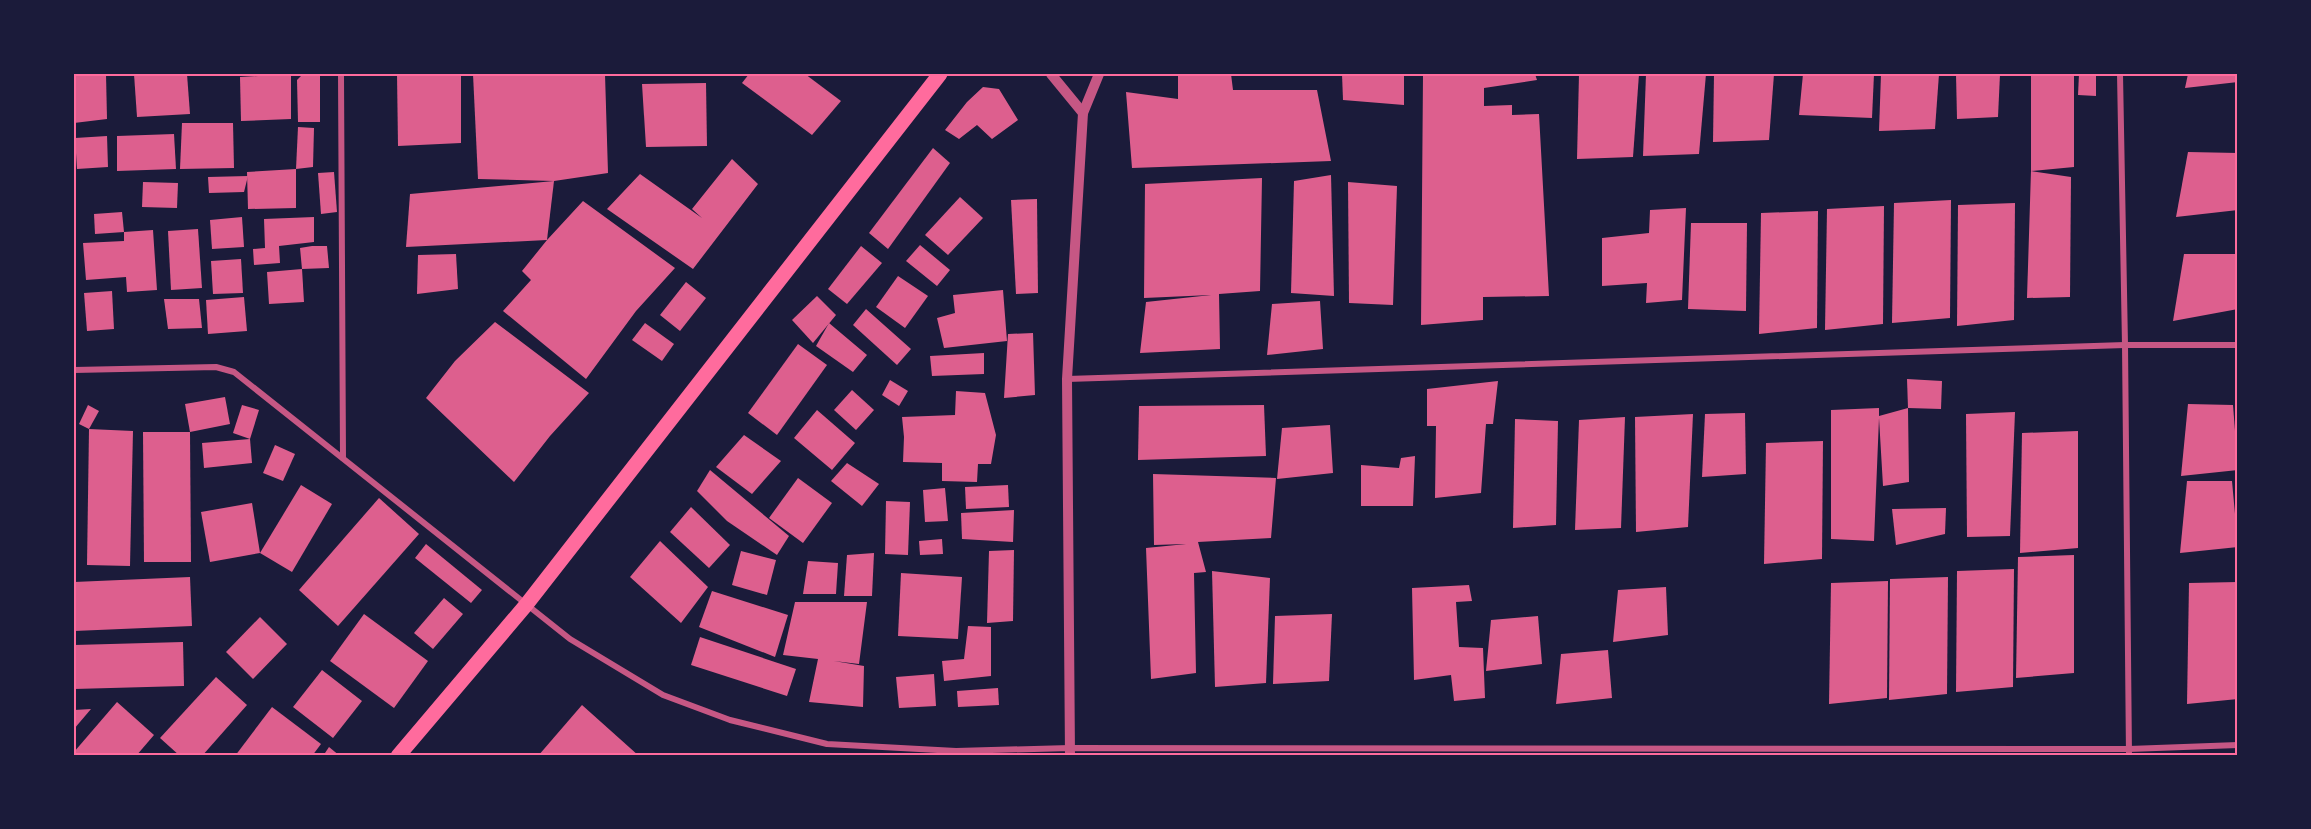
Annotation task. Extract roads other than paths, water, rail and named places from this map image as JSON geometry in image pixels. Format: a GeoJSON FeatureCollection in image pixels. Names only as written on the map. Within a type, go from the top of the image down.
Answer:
{"type":"FeatureCollection","features":[{"type":"Feature","properties":{"kind":"main road"},"geometry":{"type":"LineString","coordinates":[[398,756],[526,605],[940,74]]}},
{"type":"Feature","properties":{"kind":"street"},"geometry":{"type":"LineString","coordinates":[[341,74],[344,458]]}},
{"type":"Feature","properties":{"kind":"street"},"geometry":{"type":"LineString","coordinates":[[1051,74],[1083,113]]}},
{"type":"Feature","properties":{"kind":"street"},"geometry":{"type":"LineString","coordinates":[[1070,752],[1067,379],[1083,113],[1099,74]]}},
{"type":"Feature","properties":{"kind":"street"},"geometry":{"type":"LineString","coordinates":[[2120,74],[2126,345],[2129,752]]}},
{"type":"Feature","properties":{"kind":"street"},"geometry":{"type":"LineString","coordinates":[[1067,379],[2126,345],[2238,345]]}},
{"type":"Feature","properties":{"kind":"street"},"geometry":{"type":"LineString","coordinates":[[74,370],[216,368],[234,372],[570,639],[663,695],[729,720],[827,744],[956,751],[1070,752],[2129,752],[2238,745]]}}]}
